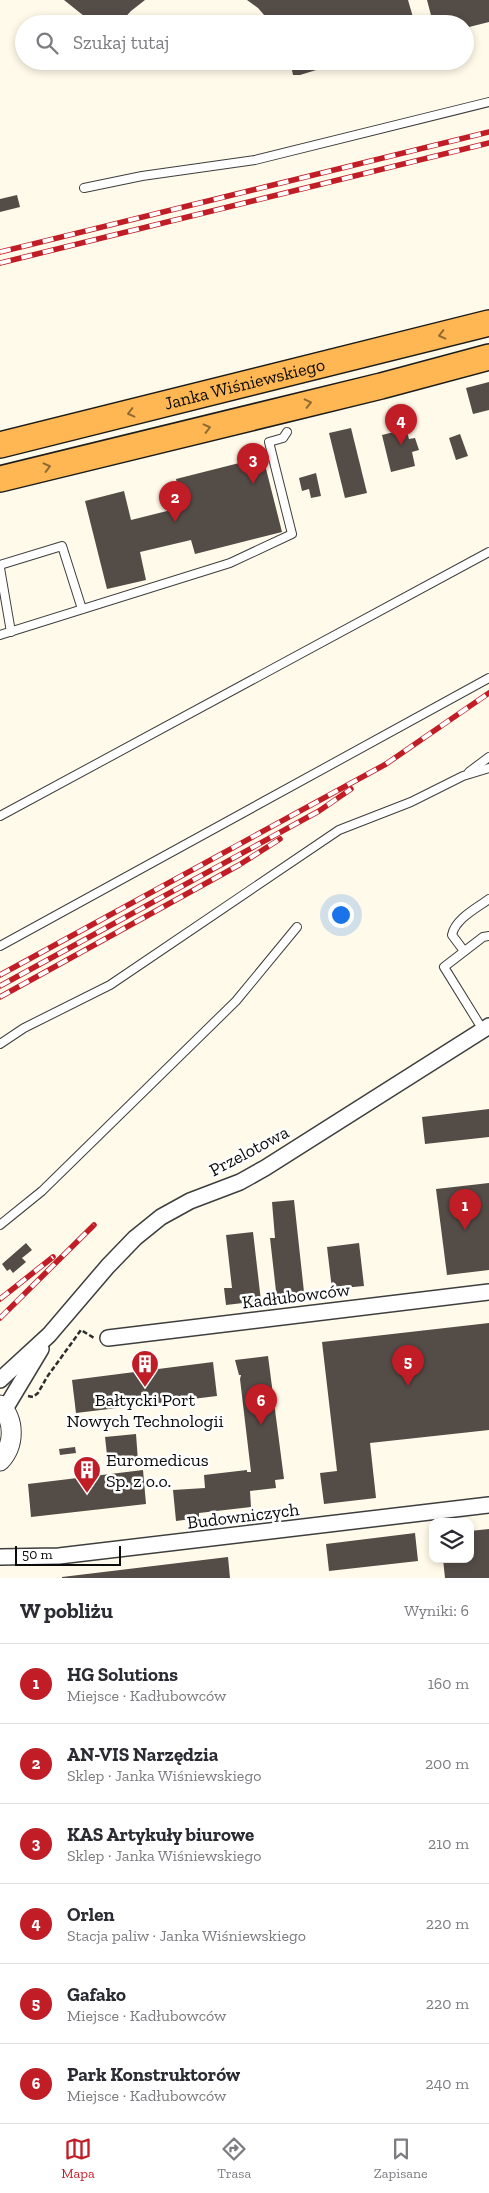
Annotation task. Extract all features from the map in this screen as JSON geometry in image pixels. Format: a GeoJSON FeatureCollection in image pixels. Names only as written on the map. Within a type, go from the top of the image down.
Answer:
{"type":"FeatureCollection","features":[{"type":"Feature","properties":{"kind":"highway","name":"Janka Wiśniewskiego"},"geometry":{"type":"LineString","coordinates":[[0,445],[489,323]]}},
{"type":"Feature","properties":{"kind":"highway","name":"Janka Wiśniewskiego"},"geometry":{"type":"LineString","coordinates":[[0,479],[381,386],[489,357]]}},
{"type":"Feature","properties":{"kind":"street","name":"Przelotowa"},"geometry":{"type":"LineString","coordinates":[[0,1380],[49,1335],[108,1266],[135,1238],[161,1217],[190,1201],[240,1182],[265,1168],[487,1032]]}},
{"type":"Feature","properties":{"kind":"street","name":"Kadłubowców"},"geometry":{"type":"LineString","coordinates":[[108,1338],[489,1292]]}},
{"type":"Feature","properties":{"kind":"street","name":"Przelotowa"},"geometry":{"type":"LineString","coordinates":[[2,1407],[18,1388],[49,1335]]}},
{"type":"Feature","properties":{"kind":"street"},"geometry":{"type":"LineString","coordinates":[[0,1461],[10,1446],[12,1433],[10,1421],[2,1407]]}},
{"type":"Feature","properties":{"kind":"street","name":"Budowniczych"},"geometry":{"type":"LineString","coordinates":[[0,1556],[58,1556],[489,1505]]}},
{"type":"Feature","properties":{"kind":"lane"},"geometry":{"type":"LineString","coordinates":[[84,188],[142,176],[255,160],[489,102]]}},
{"type":"Feature","properties":{"kind":"lane"},"geometry":{"type":"LineString","coordinates":[[0,635],[230,563],[292,534],[269,442],[283,438],[287,432]]}},
{"type":"Feature","properties":{"kind":"lane"},"geometry":{"type":"LineString","coordinates":[[11,632],[0,567],[62,546],[82,609]]}},
{"type":"Feature","properties":{"kind":"lane"},"geometry":{"type":"LineString","coordinates":[[0,816],[489,552]]}},
{"type":"Feature","properties":{"kind":"lane"},"geometry":{"type":"LineString","coordinates":[[0,946],[489,678]]}},
{"type":"Feature","properties":{"kind":"lane"},"geometry":{"type":"LineString","coordinates":[[464,776],[489,757]]}},
{"type":"Feature","properties":{"kind":"lane"},"geometry":{"type":"LineString","coordinates":[[0,1044],[24,1028],[110,985],[339,830],[411,802],[464,776],[489,768]]}},
{"type":"Feature","properties":{"kind":"lane"},"geometry":{"type":"LineString","coordinates":[[464,951],[452,935],[453,932],[460,922],[489,900]]}},
{"type":"Feature","properties":{"kind":"lane"},"geometry":{"type":"LineString","coordinates":[[0,1225],[42,1191],[236,1001],[297,927]]}},
{"type":"Feature","properties":{"kind":"lane"},"geometry":{"type":"LineString","coordinates":[[487,1032],[444,967],[464,951],[489,936]]}},
{"type":"Feature","properties":{"kind":"path"},"geometry":{"type":"LineString","coordinates":[[18,1388],[29,1397],[36,1396],[81,1330],[96,1339],[108,1338]]}},
{"type":"Feature","properties":{"kind":"building"},"geometry":{"type":"Polygon","coordinates":[[[64,0],[145,0],[127,15],[83,15],[64,0]]]}},
{"type":"Feature","properties":{"kind":"building"},"geometry":{"type":"Polygon","coordinates":[[[247,0],[408,0],[412,15],[264,15],[247,0]]]}},
{"type":"Feature","properties":{"kind":"building"},"geometry":{"type":"Polygon","coordinates":[[[427,0],[489,0],[489,22],[474,26],[474,15],[431,15],[427,0]]]}},
{"type":"Feature","properties":{"kind":"building"},"geometry":{"type":"Polygon","coordinates":[[[292,70],[316,70],[300,75],[293,75],[292,70]]]}},
{"type":"Feature","properties":{"kind":"building"},"geometry":{"type":"Polygon","coordinates":[[[17,195],[20,207],[0,212],[0,199],[17,195]]]}},
{"type":"Feature","properties":{"kind":"building"},"geometry":{"type":"Polygon","coordinates":[[[489,382],[489,410],[473,414],[466,388],[489,382]]]}},
{"type":"Feature","properties":{"kind":"building"},"geometry":{"type":"Polygon","coordinates":[[[351,428],[367,493],[345,498],[329,433],[351,428]]]}},
{"type":"Feature","properties":{"kind":"building"},"geometry":{"type":"Polygon","coordinates":[[[406,429],[409,439],[415,438],[419,450],[412,452],[415,466],[391,472],[382,435],[406,429]]]}},
{"type":"Feature","properties":{"kind":"building"},"geometry":{"type":"Polygon","coordinates":[[[460,434],[468,456],[456,460],[449,438],[460,434]]]}},
{"type":"Feature","properties":{"kind":"building"},"geometry":{"type":"Polygon","coordinates":[[[263,457],[282,532],[195,554],[191,540],[140,552],[146,580],[107,589],[85,501],[124,491],[131,520],[183,507],[176,479],[263,457]]]}},
{"type":"Feature","properties":{"kind":"building"},"geometry":{"type":"Polygon","coordinates":[[[316,473],[321,496],[311,498],[309,489],[302,491],[299,478],[316,473]]]}},
{"type":"Feature","properties":{"kind":"building"},"geometry":{"type":"Polygon","coordinates":[[[489,1109],[489,1137],[425,1144],[422,1117],[489,1109]]]}},
{"type":"Feature","properties":{"kind":"building"},"geometry":{"type":"Polygon","coordinates":[[[489,1183],[489,1270],[447,1275],[436,1189],[489,1183]]]}},
{"type":"Feature","properties":{"kind":"building"},"geometry":{"type":"Polygon","coordinates":[[[294,1200],[304,1292],[302,1292],[303,1296],[277,1300],[270,1238],[275,1238],[272,1202],[294,1200]]]}},
{"type":"Feature","properties":{"kind":"building"},"geometry":{"type":"Polygon","coordinates":[[[253,1232],[261,1301],[226,1305],[224,1288],[232,1288],[226,1235],[253,1232]]]}},
{"type":"Feature","properties":{"kind":"building"},"geometry":{"type":"Polygon","coordinates":[[[26,1243],[32,1250],[22,1258],[26,1262],[13,1273],[10,1269],[7,1271],[2,1264],[26,1243]]]}},
{"type":"Feature","properties":{"kind":"building"},"geometry":{"type":"Polygon","coordinates":[[[359,1243],[364,1286],[332,1289],[327,1247],[359,1243]]]}},
{"type":"Feature","properties":{"kind":"building"},"geometry":{"type":"Polygon","coordinates":[[[489,1323],[489,1430],[370,1443],[376,1498],[324,1504],[320,1473],[337,1471],[322,1342],[489,1323]]]}},
{"type":"Feature","properties":{"kind":"building"},"geometry":{"type":"Polygon","coordinates":[[[268,1356],[284,1479],[275,1480],[276,1488],[250,1491],[251,1507],[199,1513],[199,1518],[176,1521],[173,1490],[205,1488],[204,1475],[247,1470],[247,1472],[251,1472],[241,1375],[239,1375],[235,1360],[268,1356]]]}},
{"type":"Feature","properties":{"kind":"building","name":"Bałtycki Port Nowych Technologii"},"geometry":{"type":"Polygon","coordinates":[[[213,1362],[217,1396],[76,1413],[72,1380],[213,1362]]]}},
{"type":"Feature","properties":{"kind":"building"},"geometry":{"type":"Polygon","coordinates":[[[136,1434],[138,1461],[108,1464],[105,1437],[136,1434]]]}},
{"type":"Feature","properties":{"kind":"building"},"geometry":{"type":"Polygon","coordinates":[[[75,1447],[76,1453],[60,1455],[59,1449],[75,1447]]]}},
{"type":"Feature","properties":{"kind":"building","name":"Euromedicus Sp. z o.o."},"geometry":{"type":"Polygon","coordinates":[[[143,1470],[146,1504],[31,1517],[28,1484],[143,1470]]]}},
{"type":"Feature","properties":{"kind":"building"},"geometry":{"type":"Polygon","coordinates":[[[489,1529],[489,1578],[445,1578],[443,1563],[474,1563],[474,1531],[489,1529]]]}},
{"type":"Feature","properties":{"kind":"building"},"geometry":{"type":"Polygon","coordinates":[[[415,1533],[418,1561],[329,1571],[326,1544],[415,1533]]]}},
{"type":"Feature","properties":{"kind":"building"},"geometry":{"type":"Polygon","coordinates":[[[228,1557],[230,1578],[62,1578],[62,1577],[228,1557]]]}},
{"type":"Feature","properties":{"kind":"railway"},"geometry":{"type":"LineString","coordinates":[[0,252],[489,132]]}},
{"type":"Feature","properties":{"kind":"railway"},"geometry":{"type":"LineString","coordinates":[[0,263],[489,143]]}},
{"type":"Feature","properties":{"kind":"railway"},"geometry":{"type":"LineString","coordinates":[[0,975],[386,764],[489,693]]}},
{"type":"Feature","properties":{"kind":"railway"},"geometry":{"type":"LineString","coordinates":[[0,986],[319,811],[351,789]]}},
{"type":"Feature","properties":{"kind":"railway"},"geometry":{"type":"LineString","coordinates":[[0,997],[239,865],[280,839]]}},
{"type":"Feature","properties":{"kind":"railway"},"geometry":{"type":"LineString","coordinates":[[0,1318],[94,1225]]}},
{"type":"Feature","properties":{"kind":"railway"},"geometry":{"type":"LineString","coordinates":[[0,1299],[53,1257]]}},
{"type":"Feature","properties":{"kind":"place","name":"Orlen"},"geometry":{"type":"Point","coordinates":[401,445]}},
{"type":"Feature","properties":{"kind":"place","name":"KAS Artykuły biurowe"},"geometry":{"type":"Point","coordinates":[253,484]}},
{"type":"Feature","properties":{"kind":"place","name":"AN-VIS Narzędzia"},"geometry":{"type":"Point","coordinates":[175,522]}},
{"type":"Feature","properties":{"kind":"place","name":"HG Solutions"},"geometry":{"type":"Point","coordinates":[465,1230]}},
{"type":"Feature","properties":{"kind":"place","name":"Gafako"},"geometry":{"type":"Point","coordinates":[408,1386]}},
{"type":"Feature","properties":{"kind":"place","name":"Bałtycki Port Nowych Technologii"},"geometry":{"type":"Point","coordinates":[145,1388]}},
{"type":"Feature","properties":{"kind":"place","name":"Park Konstruktorów"},"geometry":{"type":"Point","coordinates":[261,1425]}},
{"type":"Feature","properties":{"kind":"place","name":"Euromedicus Sp. z o.o."},"geometry":{"type":"Point","coordinates":[87,1494]}}]}
